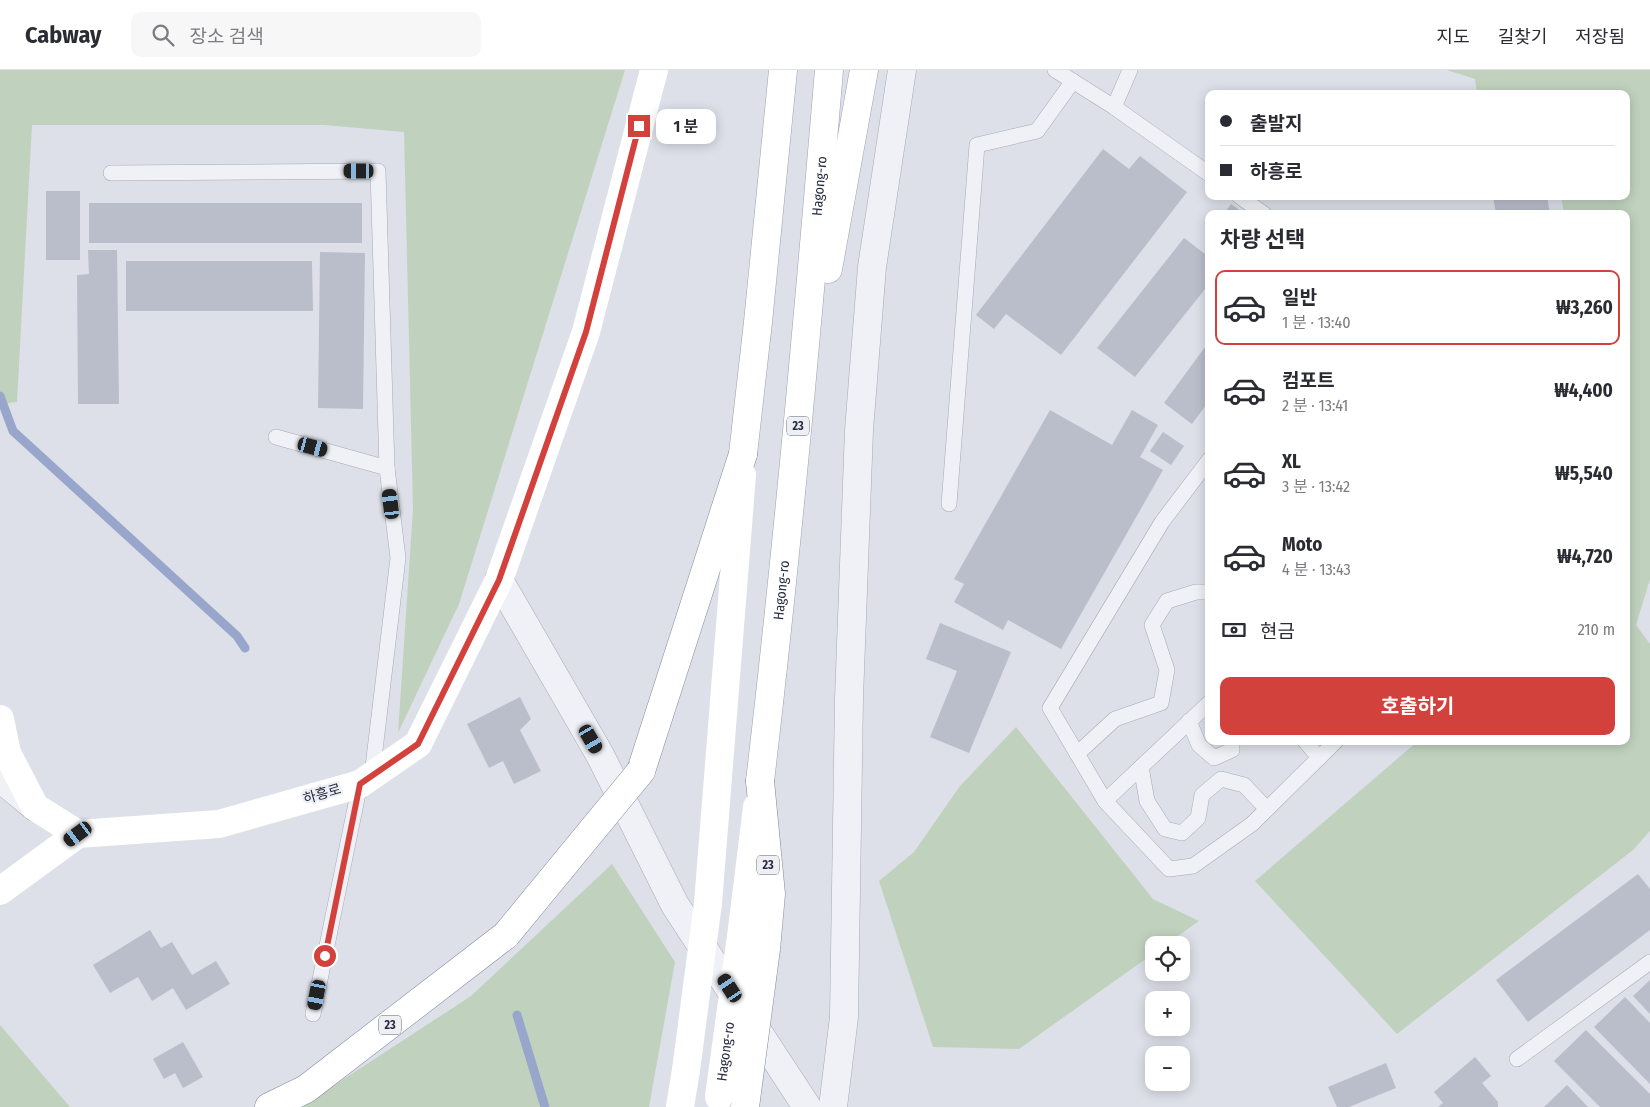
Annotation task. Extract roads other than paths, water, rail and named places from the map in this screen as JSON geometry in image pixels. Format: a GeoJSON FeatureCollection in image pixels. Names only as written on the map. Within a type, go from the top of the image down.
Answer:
{"type":"FeatureCollection","features":[{"type":"Feature","properties":{"kind":"main road","name":"하흥로"},"geometry":{"type":"LineString","coordinates":[[78,834],[219,824],[366,779],[418,744],[499,580],[586,332],[654,70]]}},
{"type":"Feature","properties":{"kind":"main road","name":"23"},"geometry":{"type":"LineString","coordinates":[[269,1107],[306,1089],[506,936],[641,770],[743,454],[758,322],[782,70]]}},
{"type":"Feature","properties":{"kind":"main road","name":"Hagong-ro"},"geometry":{"type":"LineString","coordinates":[[718,1102],[742,929],[777,637],[829,70]]}},
{"type":"Feature","properties":{"kind":"main road"},"geometry":{"type":"LineString","coordinates":[[795,455],[864,70]]}},
{"type":"Feature","properties":{"kind":"main road"},"geometry":{"type":"LineString","coordinates":[[680,1107],[708,903],[743,454]]}},
{"type":"Feature","properties":{"kind":"main road"},"geometry":{"type":"LineString","coordinates":[[0,719],[7,753],[35,807],[78,834],[0,891]]}},
{"type":"Feature","properties":{"kind":"main road","name":"23"},"geometry":{"type":"LineString","coordinates":[[745,1107],[766,949],[771,894],[760,781]]}},
{"type":"Feature","properties":{"kind":"street"},"geometry":{"type":"LineString","coordinates":[[833,1107],[844,1017],[849,708],[859,430],[872,267],[902,70]]}},
{"type":"Feature","properties":{"kind":"street"},"geometry":{"type":"LineString","coordinates":[[499,580],[600,755],[675,905],[807,1107]]}},
{"type":"Feature","properties":{"kind":"street"},"geometry":{"type":"LineString","coordinates":[[0,778],[35,807]]}},
{"type":"Feature","properties":{"kind":"lane"},"geometry":{"type":"LineString","coordinates":[[1055,70],[1114,107],[1205,171]]}},
{"type":"Feature","properties":{"kind":"lane"},"geometry":{"type":"LineString","coordinates":[[1114,107],[1130,70]]}},
{"type":"Feature","properties":{"kind":"lane"},"geometry":{"type":"LineString","coordinates":[[950,504],[976,145],[1037,130],[1073,81]]}},
{"type":"Feature","properties":{"kind":"lane"},"geometry":{"type":"LineString","coordinates":[[111,173],[378,171],[387,468],[398,558],[366,779],[313,1014]]}},
{"type":"Feature","properties":{"kind":"lane"},"geometry":{"type":"LineString","coordinates":[[1245,200],[1258,210]]}},
{"type":"Feature","properties":{"kind":"lane"},"geometry":{"type":"LineString","coordinates":[[276,437],[387,468]]}},
{"type":"Feature","properties":{"kind":"lane"},"geometry":{"type":"LineString","coordinates":[[1205,465],[1162,522],[1050,708],[1105,801],[1169,869],[1193,866],[1252,824],[1332,745]]}},
{"type":"Feature","properties":{"kind":"lane"},"geometry":{"type":"LineString","coordinates":[[1077,754],[1115,719],[1161,702],[1167,670],[1152,625],[1167,601],[1196,592],[1205,592]]}},
{"type":"Feature","properties":{"kind":"lane"},"geometry":{"type":"LineString","coordinates":[[1105,801],[1205,707]]}},
{"type":"Feature","properties":{"kind":"lane"},"geometry":{"type":"LineString","coordinates":[[1189,721],[1199,745],[1214,758],[1232,750],[1232,745]]}},
{"type":"Feature","properties":{"kind":"lane"},"geometry":{"type":"LineString","coordinates":[[1308,745],[1319,758]]}},
{"type":"Feature","properties":{"kind":"lane"},"geometry":{"type":"LineString","coordinates":[[1142,767],[1147,801],[1166,829],[1182,833],[1198,818],[1202,795],[1221,779],[1244,786],[1267,809]]}},
{"type":"Feature","properties":{"kind":"lane"},"geometry":{"type":"LineString","coordinates":[[1517,1059],[1650,962]]}},
{"type":"Feature","properties":{"kind":"waterway"},"geometry":{"type":"LineString","coordinates":[[0,396],[13,431],[237,636],[245,648]]}},
{"type":"Feature","properties":{"kind":"waterway"},"geometry":{"type":"LineString","coordinates":[[517,1015],[545,1107]]}}]}
